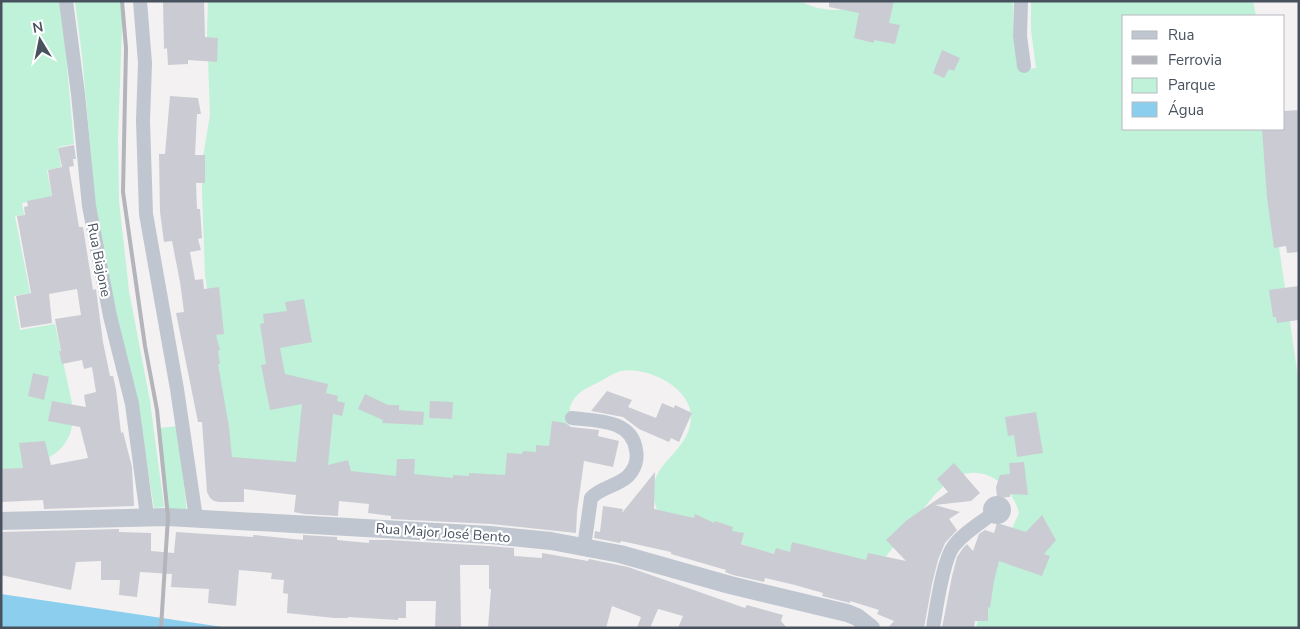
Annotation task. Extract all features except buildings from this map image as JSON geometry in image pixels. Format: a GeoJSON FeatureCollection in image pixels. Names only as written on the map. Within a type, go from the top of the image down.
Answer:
{"type":"FeatureCollection","features":[{"type":"Feature","properties":{"kind":"street","name":"Rua Biajone"},"geometry":{"type":"LineString","coordinates":[[66,1],[78,94],[89,206],[108,307],[132,404],[147,516]]}},
{"type":"Feature","properties":{"kind":"street"},"geometry":{"type":"LineString","coordinates":[[140,1],[145,63],[143,121],[146,214],[177,388],[196,518]]}},
{"type":"Feature","properties":{"kind":"street"},"geometry":{"type":"LineString","coordinates":[[1021,1],[1020,36],[1024,66]]}},
{"type":"Feature","properties":{"kind":"street"},"geometry":{"type":"LineString","coordinates":[[572,418],[622,427],[632,438],[637,452],[635,466],[630,474],[616,484],[597,493],[592,498],[584,547]]}},
{"type":"Feature","properties":{"kind":"street"},"geometry":{"type":"LineString","coordinates":[[933,628],[950,551],[962,538],[992,514]]}},
{"type":"Feature","properties":{"kind":"street","name":"Rua Major José Bento"},"geometry":{"type":"LineString","coordinates":[[1,521],[147,516],[490,535],[551,541],[670,566],[730,585],[847,613],[857,617],[871,628]]}},
{"type":"Feature","properties":{"kind":"green space"},"geometry":{"type":"Polygon","coordinates":[[[1,1],[61,1],[74,144],[58,147],[61,167],[47,170],[52,198],[22,203],[24,215],[15,216],[30,293],[14,296],[20,330],[55,324],[73,408],[72,424],[62,448],[41,461],[1,474],[1,1]]]}},
{"type":"Feature","properties":{"kind":"green space"},"geometry":{"type":"Polygon","coordinates":[[[75,1],[123,1],[118,136],[119,201],[129,291],[150,401],[164,507],[154,508],[135,391],[97,223],[82,55],[75,1]]]}},
{"type":"Feature","properties":{"kind":"green space"},"geometry":{"type":"Polygon","coordinates":[[[208,1],[798,1],[817,8],[832,10],[862,9],[887,1],[1013,1],[1013,35],[1018,70],[1036,68],[1031,30],[1031,1],[1253,1],[1256,15],[1122,15],[1122,130],[1266,130],[1272,199],[1299,384],[1299,628],[976,628],[996,564],[1019,513],[1007,490],[995,479],[980,473],[960,476],[943,486],[928,502],[869,578],[759,550],[658,512],[653,496],[654,483],[659,472],[688,431],[691,417],[689,406],[684,396],[666,381],[655,375],[631,370],[618,372],[585,389],[574,398],[570,407],[566,484],[230,471],[205,275],[202,191],[203,157],[210,115],[207,32],[208,1]]]}},
{"type":"Feature","properties":{"kind":"green space"},"geometry":{"type":"Polygon","coordinates":[[[178,426],[187,514],[169,514],[160,428],[178,426]]]}},
{"type":"Feature","properties":{"kind":"water"},"geometry":{"type":"Polygon","coordinates":[[[1,594],[229,628],[1,628],[1,594]]]}},
{"type":"Feature","properties":{"kind":"railway"},"geometry":{"type":"LineString","coordinates":[[122,1],[126,48],[123,192],[145,346],[157,410],[168,517],[161,628]]}}]}
